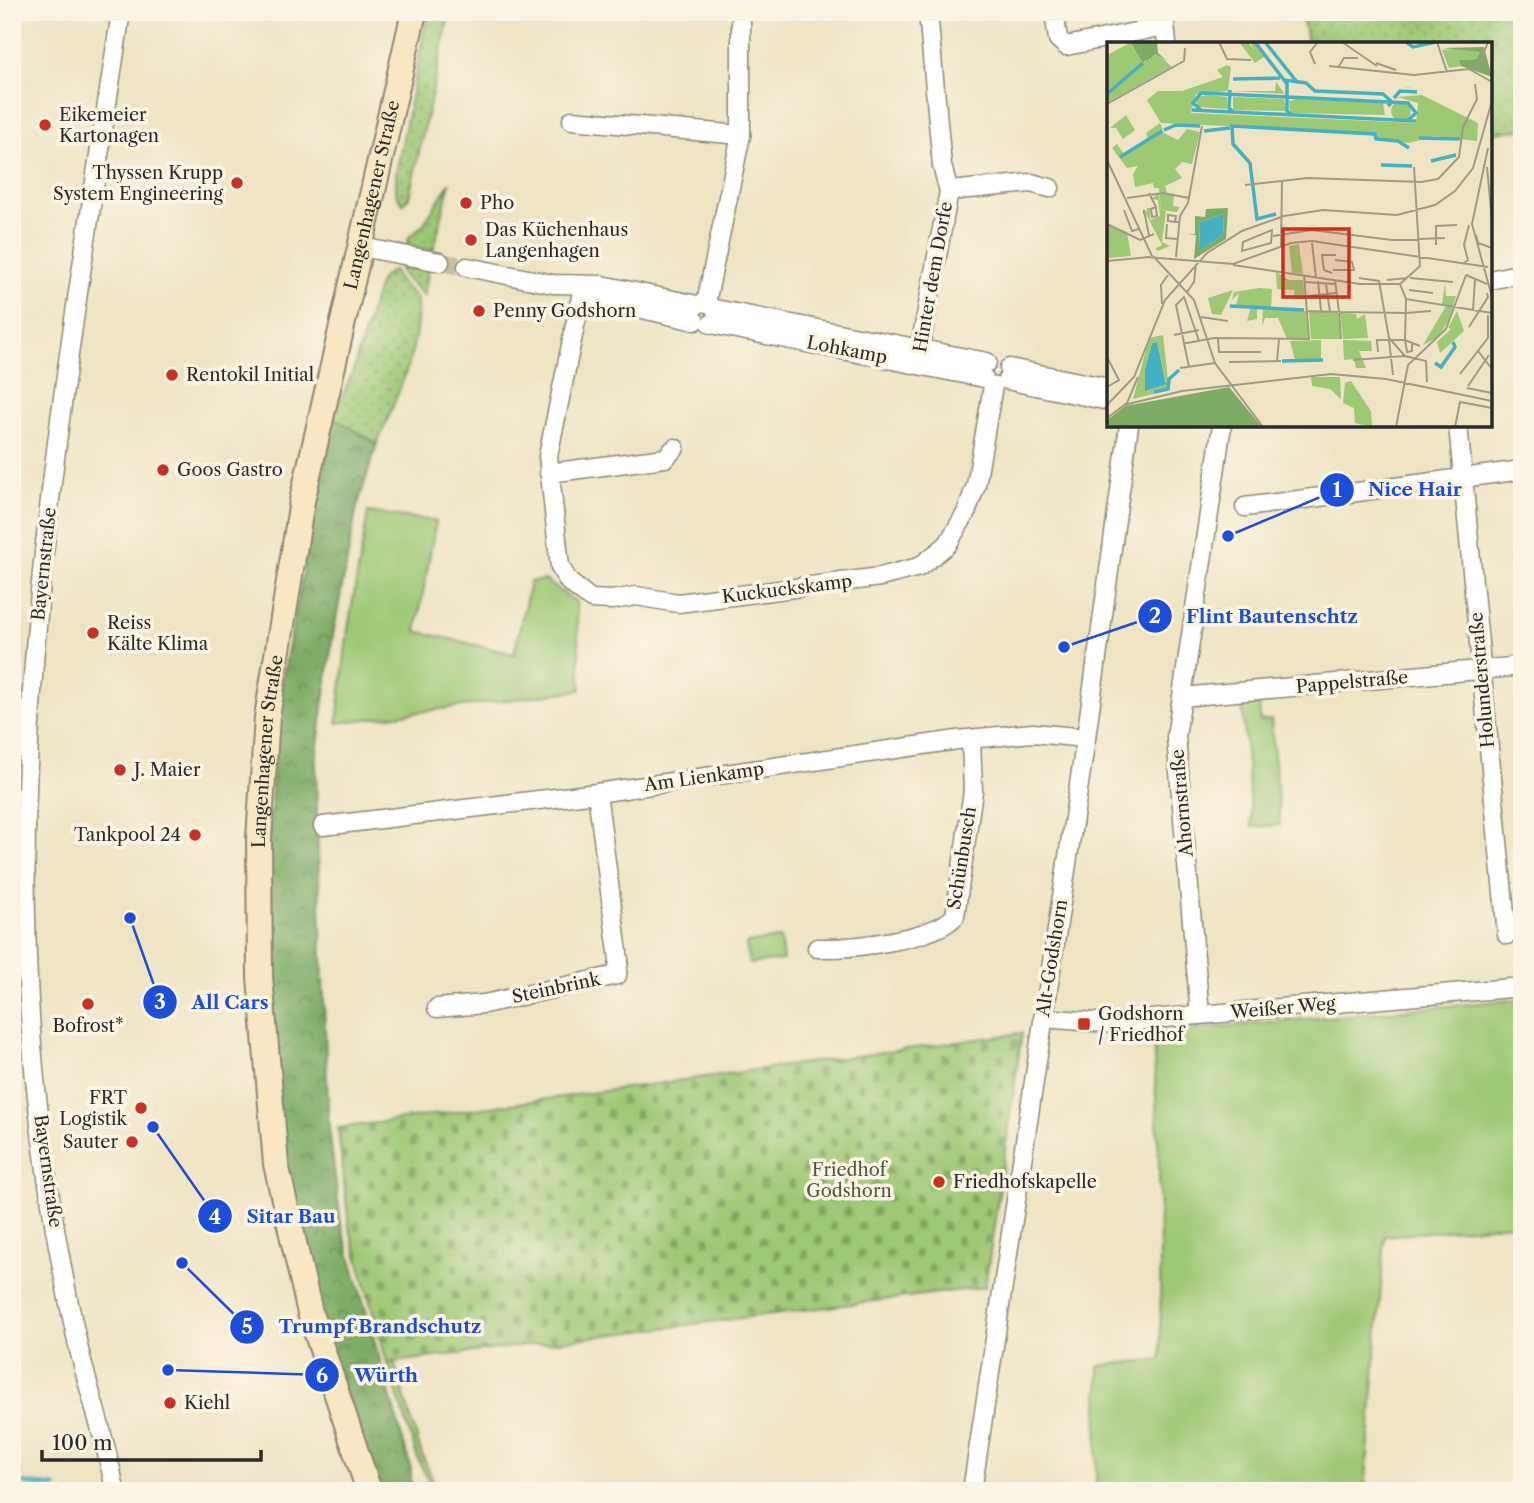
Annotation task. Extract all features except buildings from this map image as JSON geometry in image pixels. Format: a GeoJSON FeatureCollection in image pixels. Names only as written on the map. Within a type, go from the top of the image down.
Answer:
{"type":"FeatureCollection","features":[{"type":"Feature","properties":{"kind":"main road","name":"Langenhagener Straße"},"geometry":{"type":"LineString","coordinates":[[369,1491],[310,1313],[276,1164],[260,977],[259,839],[267,718],[302,501],[414,12]]}},
{"type":"Feature","properties":{"kind":"main road"},"geometry":{"type":"LineString","coordinates":[[354,1491],[359,1464]]}},
{"type":"Feature","properties":{"kind":"street","name":"Bayernstraße"},"geometry":{"type":"LineString","coordinates":[[115,1491],[78,1344],[53,1214],[35,1080],[26,942],[26,840],[30,714],[50,503],[121,12]]}},
{"type":"Feature","properties":{"kind":"street"},"geometry":{"type":"LineString","coordinates":[[705,312],[741,135],[741,12]]}},
{"type":"Feature","properties":{"kind":"street","name":"Hinter dem Dorfe"},"geometry":{"type":"LineString","coordinates":[[919,356],[949,191],[941,153],[928,12]]}},
{"type":"Feature","properties":{"kind":"street"},"geometry":{"type":"LineString","coordinates":[[1054,12],[1058,39],[1066,46],[1165,27]]}},
{"type":"Feature","properties":{"kind":"street"},"geometry":{"type":"LineString","coordinates":[[572,120],[741,135]]}},
{"type":"Feature","properties":{"kind":"street","name":"Hinter dem Dorfe"},"geometry":{"type":"LineString","coordinates":[[949,191],[1031,183],[1051,188]]}},
{"type":"Feature","properties":{"kind":"street"},"geometry":{"type":"LineString","coordinates":[[361,247],[440,262]]}},
{"type":"Feature","properties":{"kind":"street","name":"Lohkamp"},"geometry":{"type":"LineString","coordinates":[[467,267],[583,287],[601,285],[705,312],[919,356],[1107,401]]}},
{"type":"Feature","properties":{"kind":"street"},"geometry":{"type":"LineString","coordinates":[[1492,280],[1522,273]]}},
{"type":"Feature","properties":{"kind":"street","name":"Kuckuckskamp"},"geometry":{"type":"LineString","coordinates":[[583,287],[551,434],[549,473],[560,567],[569,582],[591,599],[612,600],[636,596],[678,603],[890,576],[919,568],[947,545],[966,513],[976,485],[996,375]]}},
{"type":"Feature","properties":{"kind":"street","name":"Lohkamp"},"geometry":{"type":"LineString","coordinates":[[996,375],[1107,388]]}},
{"type":"Feature","properties":{"kind":"street","name":"Alt-Godshorn"},"geometry":{"type":"LineString","coordinates":[[972,1491],[1086,738],[1129,427]]}},
{"type":"Feature","properties":{"kind":"street","name":"Ahornstraße"},"geometry":{"type":"LineString","coordinates":[[1200,1015],[1177,755],[1182,697],[1222,427]]}},
{"type":"Feature","properties":{"kind":"street","name":"Holunderstraße"},"geometry":{"type":"LineString","coordinates":[[1458,427],[1507,935]]}},
{"type":"Feature","properties":{"kind":"street"},"geometry":{"type":"LineString","coordinates":[[549,473],[665,458],[675,449]]}},
{"type":"Feature","properties":{"kind":"street"},"geometry":{"type":"LineString","coordinates":[[1245,507],[1522,471]]}},
{"type":"Feature","properties":{"kind":"street","name":"Pappelstraße"},"geometry":{"type":"LineString","coordinates":[[1182,697],[1522,666]]}},
{"type":"Feature","properties":{"kind":"street","name":"Am Lienkamp"},"geometry":{"type":"LineString","coordinates":[[323,826],[597,793],[971,740],[1033,733],[1086,738]]}},
{"type":"Feature","properties":{"kind":"street","name":"Schünbusch"},"geometry":{"type":"LineString","coordinates":[[817,948],[846,949],[941,928],[955,916],[973,791],[971,740]]}},
{"type":"Feature","properties":{"kind":"street","name":"Steinbrink"},"geometry":{"type":"LineString","coordinates":[[437,1008],[484,1004],[617,975],[619,960],[597,793]]}},
{"type":"Feature","properties":{"kind":"street","name":"Weißer Weg"},"geometry":{"type":"LineString","coordinates":[[1043,1018],[1086,1024],[1522,986]]}},
{"type":"Feature","properties":{"kind":"green space"},"geometry":{"type":"Polygon","coordinates":[[[428,12],[450,12],[409,197],[403,204],[396,193],[396,173],[428,12]]]}},
{"type":"Feature","properties":{"kind":"green space"},"geometry":{"type":"Polygon","coordinates":[[[1382,12],[1522,12],[1522,130],[1492,132],[1492,42],[1308,42],[1302,17],[1382,12]]]}},
{"type":"Feature","properties":{"kind":"green space"},"geometry":{"type":"Polygon","coordinates":[[[450,182],[433,251],[406,246],[409,237],[423,225],[450,182]]]}},
{"type":"Feature","properties":{"kind":"green space"},"geometry":{"type":"Polygon","coordinates":[[[400,268],[429,268],[424,297],[404,276],[400,268]]]}},
{"type":"Feature","properties":{"kind":"green space"},"geometry":{"type":"Polygon","coordinates":[[[393,270],[398,280],[416,297],[416,332],[406,372],[377,444],[333,417],[352,374],[378,287],[382,278],[393,270]]]}},
{"type":"Feature","properties":{"kind":"green space"},"geometry":{"type":"Polygon","coordinates":[[[333,417],[377,444],[357,507],[333,635],[316,759],[329,1129],[341,1224],[411,1469],[411,1491],[379,1491],[316,1313],[283,1162],[266,976],[274,722],[333,417]]]}},
{"type":"Feature","properties":{"kind":"green space"},"geometry":{"type":"Polygon","coordinates":[[[368,512],[436,521],[416,631],[514,654],[530,582],[545,580],[576,602],[581,690],[337,723],[348,629],[368,512]]]}},
{"type":"Feature","properties":{"kind":"green space"},"geometry":{"type":"Polygon","coordinates":[[[1259,702],[1260,721],[1271,720],[1280,825],[1252,827],[1242,703],[1259,702]]]}},
{"type":"Feature","properties":{"kind":"green space"},"geometry":{"type":"Polygon","coordinates":[[[780,938],[783,960],[749,964],[746,943],[780,938]]]}},
{"type":"Feature","properties":{"kind":"green space"},"geometry":{"type":"Polygon","coordinates":[[[1522,999],[1522,1223],[1385,1236],[1365,1491],[1096,1491],[1099,1366],[1161,1359],[1159,1163],[1153,1033],[1522,999]]]}},
{"type":"Feature","properties":{"kind":"green space","name":"Friedhof Godshorn"},"geometry":{"type":"Polygon","coordinates":[[[1022,1033],[985,1287],[387,1363],[349,1226],[338,1128],[1022,1033]]]}},
{"type":"Feature","properties":{"kind":"green space"},"geometry":{"type":"Polygon","coordinates":[[[394,1362],[422,1455],[438,1491],[433,1491],[418,1459],[387,1363],[394,1362]]]}},
{"type":"Feature","properties":{"kind":"waterway"},"geometry":{"type":"LineString","coordinates":[[12,1482],[56,1487]]}},
{"type":"Feature","properties":{"kind":"tunnel"},"geometry":{"type":"LineString","coordinates":[[440,262],[467,267]]}},
{"type":"Feature","properties":{"kind":"place","name":"Eikemeier Kartonagen"},"geometry":{"type":"Point","coordinates":[45,125]}},
{"type":"Feature","properties":{"kind":"place","name":"Thyssen Krupp System Engineering"},"geometry":{"type":"Point","coordinates":[237,183]}},
{"type":"Feature","properties":{"kind":"place","name":"Pho"},"geometry":{"type":"Point","coordinates":[466,203]}},
{"type":"Feature","properties":{"kind":"place","name":"Das Küchenhaus Langenhagen"},"geometry":{"type":"Point","coordinates":[471,240]}},
{"type":"Feature","properties":{"kind":"place","name":"Penny Godshorn"},"geometry":{"type":"Point","coordinates":[479,311]}},
{"type":"Feature","properties":{"kind":"place","name":"Rentokil Initial"},"geometry":{"type":"Point","coordinates":[172,375]}},
{"type":"Feature","properties":{"kind":"place","name":"Goos Gastro"},"geometry":{"type":"Point","coordinates":[163,470]}},
{"type":"Feature","properties":{"kind":"place","name":"Nice Hair"},"geometry":{"type":"Point","coordinates":[1228,536]}},
{"type":"Feature","properties":{"kind":"place","name":"Reiss Kälte Klima"},"geometry":{"type":"Point","coordinates":[93,633]}},
{"type":"Feature","properties":{"kind":"place","name":"Flint Bautenschtz"},"geometry":{"type":"Point","coordinates":[1064,647]}},
{"type":"Feature","properties":{"kind":"place","name":"J. Maier"},"geometry":{"type":"Point","coordinates":[120,770]}},
{"type":"Feature","properties":{"kind":"place","name":"Tankpool 24"},"geometry":{"type":"Point","coordinates":[195,835]}},
{"type":"Feature","properties":{"kind":"place","name":"All Cars"},"geometry":{"type":"Point","coordinates":[130,918]}},
{"type":"Feature","properties":{"kind":"place","name":"Bofrost*"},"geometry":{"type":"Point","coordinates":[88,1004]}},
{"type":"Feature","properties":{"kind":"place","name":"Godshorn / Friedhof"},"geometry":{"type":"Point","coordinates":[1084,1024]}},
{"type":"Feature","properties":{"kind":"place","name":"FRT Logistik"},"geometry":{"type":"Point","coordinates":[141,1108]}},
{"type":"Feature","properties":{"kind":"place","name":"Sitar Bau"},"geometry":{"type":"Point","coordinates":[153,1127]}},
{"type":"Feature","properties":{"kind":"place","name":"Sauter"},"geometry":{"type":"Point","coordinates":[132,1142]}},
{"type":"Feature","properties":{"kind":"place","name":"Friedhofskapelle"},"geometry":{"type":"Point","coordinates":[939,1182]}},
{"type":"Feature","properties":{"kind":"place","name":"Trumpf Brandschutz"},"geometry":{"type":"Point","coordinates":[182,1263]}},
{"type":"Feature","properties":{"kind":"place","name":"Würth"},"geometry":{"type":"Point","coordinates":[168,1370]}},
{"type":"Feature","properties":{"kind":"place","name":"Kiehl"},"geometry":{"type":"Point","coordinates":[170,1403]}}]}
